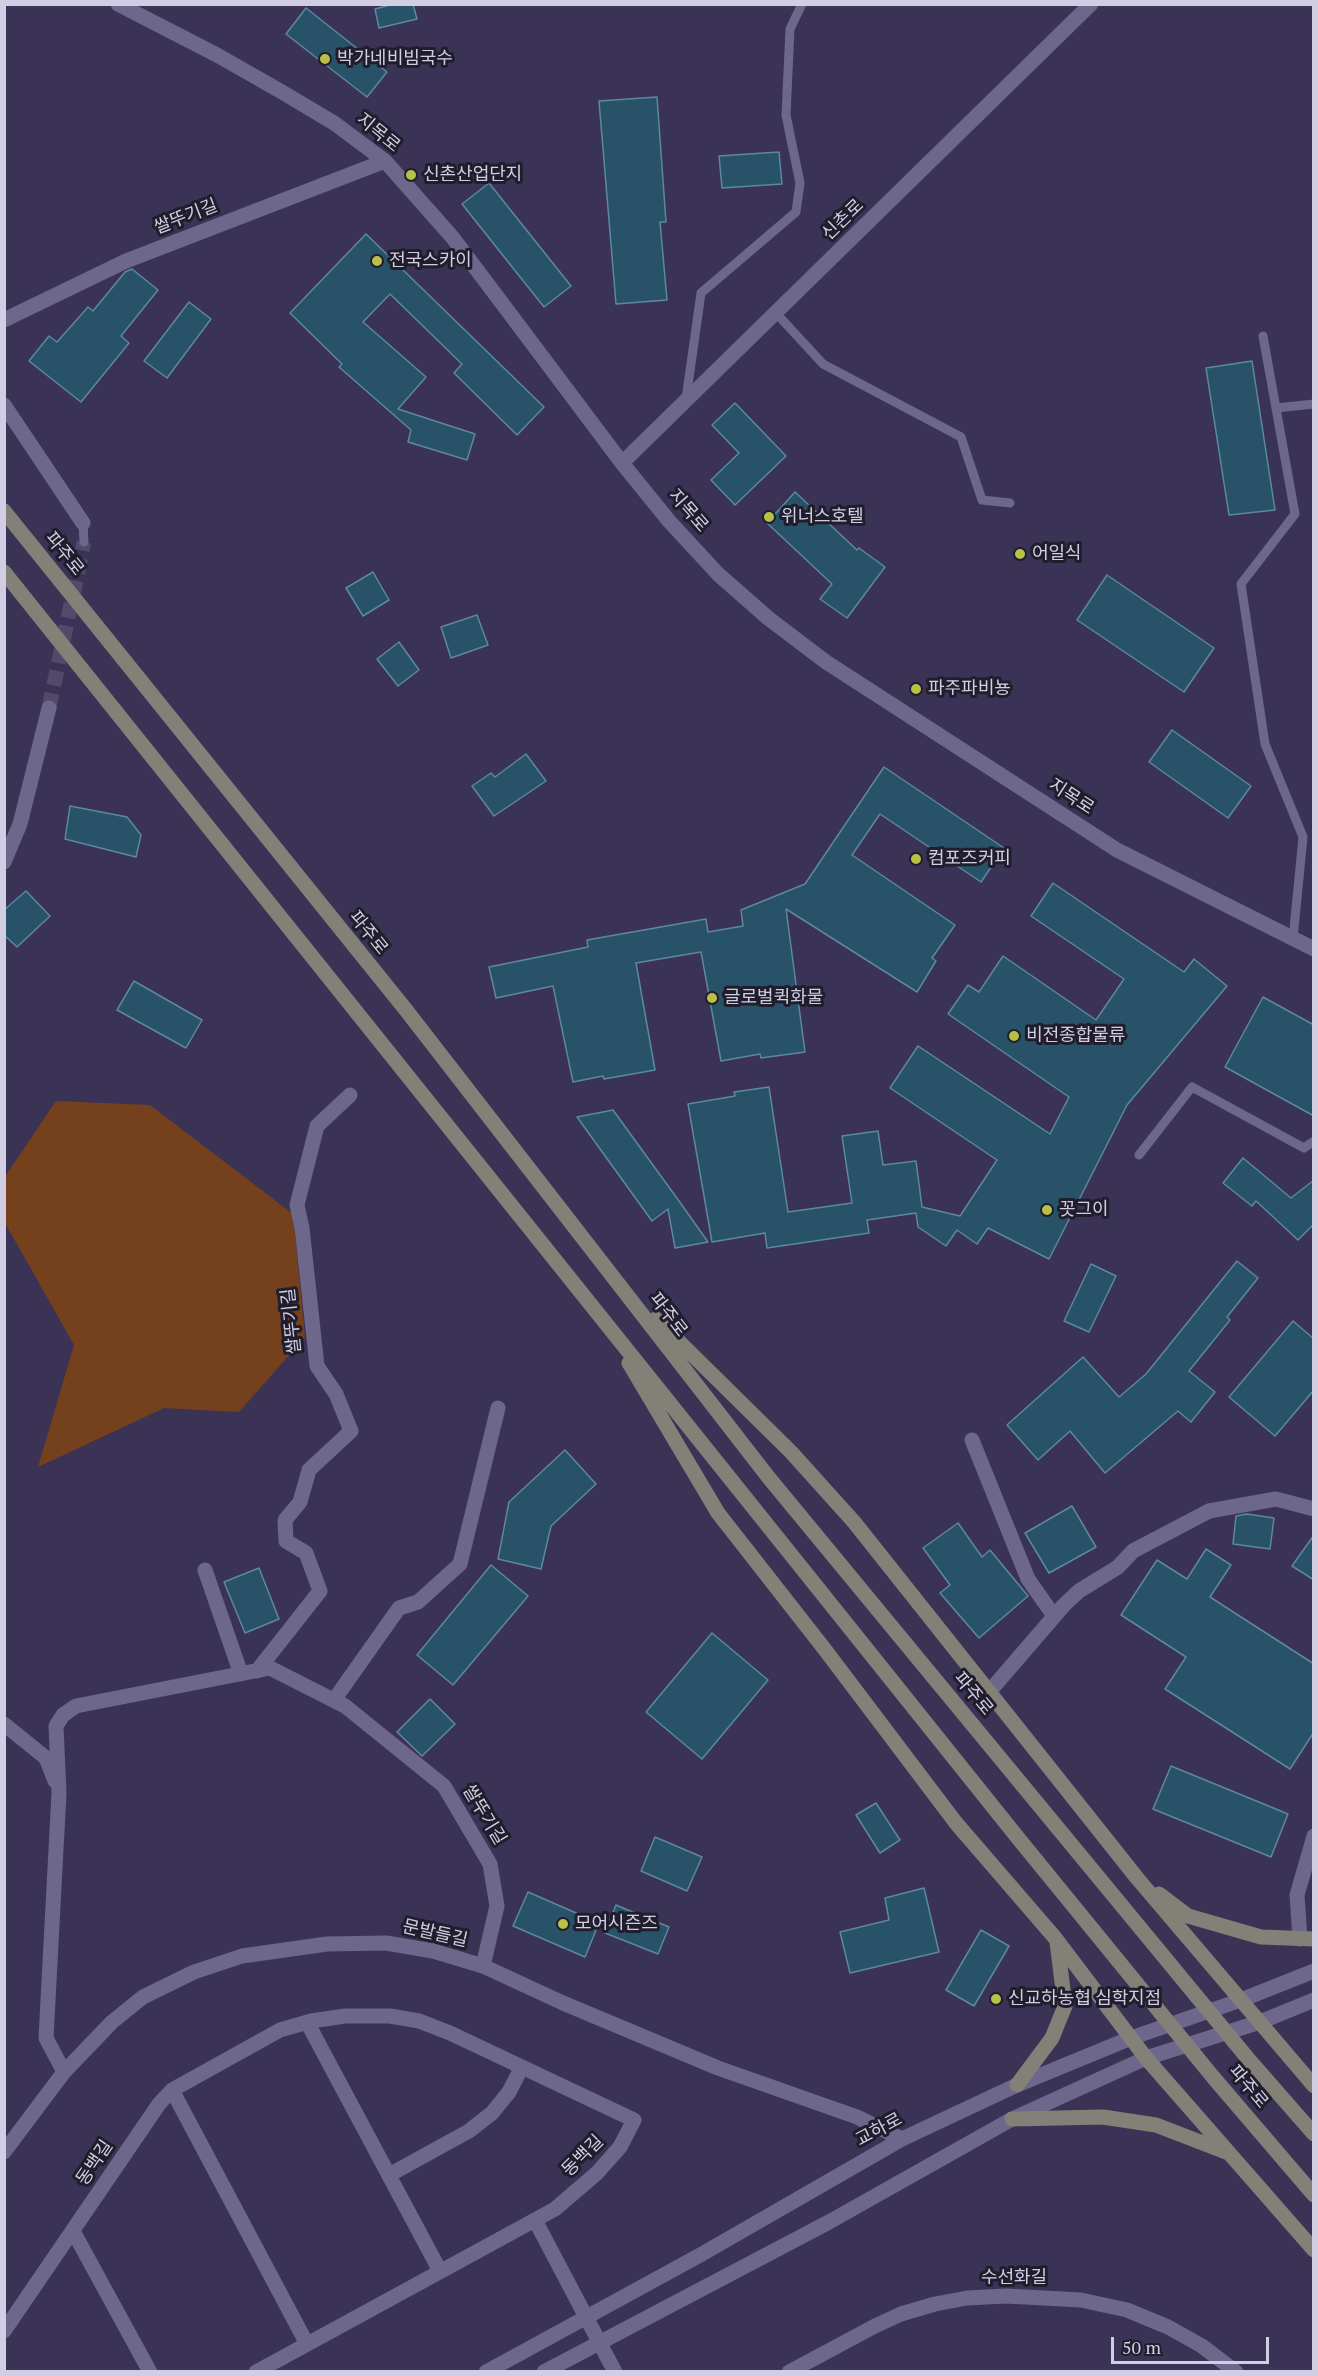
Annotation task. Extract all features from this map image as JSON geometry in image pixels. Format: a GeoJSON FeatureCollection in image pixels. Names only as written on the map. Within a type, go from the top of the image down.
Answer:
{"type":"FeatureCollection","features":[{"type":"Feature","properties":{"kind":"main road","name":"파주로"},"geometry":{"type":"LineString","coordinates":[[4,511],[406,1010],[777,1487],[1250,2061],[1314,2134]]}},
{"type":"Feature","properties":{"kind":"main road","name":"파주로"},"geometry":{"type":"LineString","coordinates":[[4,572],[744,1493],[1018,1838],[1213,2077],[1314,2195]]}},
{"type":"Feature","properties":{"kind":"main road"},"geometry":{"type":"LineString","coordinates":[[615,1278],[807,1469],[854,1522],[1137,1878],[1314,2086]]}},
{"type":"Feature","properties":{"kind":"main road"},"geometry":{"type":"LineString","coordinates":[[601,1317],[718,1513],[956,1823],[1056,1939],[1146,2058],[1314,2250]]}},
{"type":"Feature","properties":{"kind":"main road"},"geometry":{"type":"LineString","coordinates":[[1137,1878],[1188,1916],[1261,1937],[1307,1939]]}},
{"type":"Feature","properties":{"kind":"main road"},"geometry":{"type":"LineString","coordinates":[[1017,2085],[1052,2038],[1065,2006],[1056,1939]]}},
{"type":"Feature","properties":{"kind":"main road"},"geometry":{"type":"LineString","coordinates":[[1012,2119],[1102,2118],[1156,2125],[1229,2153]]}},
{"type":"Feature","properties":{"kind":"street","name":"지목로"},"geometry":{"type":"LineString","coordinates":[[118,4],[207,50],[334,123],[385,161],[453,238],[622,463],[669,521],[718,574],[768,618],[826,662],[1117,850],[1314,949]]}},
{"type":"Feature","properties":{"kind":"street","name":"신촌로"},"geometry":{"type":"LineString","coordinates":[[622,463],[1091,4]]}},
{"type":"Feature","properties":{"kind":"street","name":"쌀뚜기길"},"geometry":{"type":"LineString","coordinates":[[4,320],[126,261],[385,161]]}},
{"type":"Feature","properties":{"kind":"street"},"geometry":{"type":"LineString","coordinates":[[4,405],[83,523]]}},
{"type":"Feature","properties":{"kind":"street"},"geometry":{"type":"LineString","coordinates":[[4,862],[20,824],[49,708]]}},
{"type":"Feature","properties":{"kind":"street","name":"쌀뚜기길"},"geometry":{"type":"LineString","coordinates":[[257,1671],[320,1591],[306,1553],[286,1541],[285,1520],[300,1502],[309,1470],[351,1431],[336,1394],[317,1366],[302,1228],[297,1205],[317,1126],[350,1095]]}},
{"type":"Feature","properties":{"kind":"street"},"geometry":{"type":"LineString","coordinates":[[334,1700],[399,1608],[418,1602],[460,1564],[498,1408]]}},
{"type":"Feature","properties":{"kind":"street"},"geometry":{"type":"LineString","coordinates":[[972,1440],[1028,1579],[1054,1616]]}},
{"type":"Feature","properties":{"kind":"street"},"geometry":{"type":"LineString","coordinates":[[989,1692],[1054,1616],[1079,1591],[1118,1567],[1133,1551],[1209,1511],[1276,1499],[1314,1509]]}},
{"type":"Feature","properties":{"kind":"street"},"geometry":{"type":"LineString","coordinates":[[205,1570],[241,1674]]}},
{"type":"Feature","properties":{"kind":"street","name":"쌀뚜기길"},"geometry":{"type":"LineString","coordinates":[[64,2072],[46,2038],[59,1793],[56,1726],[63,1715],[76,1706],[270,1668],[345,1706],[444,1786],[490,1864],[497,1906],[483,1966]]}},
{"type":"Feature","properties":{"kind":"street","name":"쌀뚜기길"},"geometry":{"type":"LineString","coordinates":[[4,1724],[46,1758],[59,1793]]}},
{"type":"Feature","properties":{"kind":"street"},"geometry":{"type":"LineString","coordinates":[[1307,1939],[1297,1895],[1314,1836]]}},
{"type":"Feature","properties":{"kind":"street","name":"문발들길"},"geometry":{"type":"LineString","coordinates":[[4,2152],[64,2072],[112,2022],[142,1997],[194,1972],[242,1956],[327,1944],[386,1943],[433,1951],[483,1966],[563,2003],[718,2068],[857,2117],[902,2139]]}},
{"type":"Feature","properties":{"kind":"street","name":"교하로"},"geometry":{"type":"LineString","coordinates":[[486,2372],[702,2254],[902,2139],[1017,2085],[1131,2038],[1241,2000],[1314,1971]]}},
{"type":"Feature","properties":{"kind":"street"},"geometry":{"type":"LineString","coordinates":[[544,2372],[829,2222],[1012,2119],[1146,2058],[1260,2022],[1314,2000]]}},
{"type":"Feature","properties":{"kind":"street","name":"동백길"},"geometry":{"type":"LineString","coordinates":[[4,2331],[159,2104],[172,2090],[280,2030],[307,2022],[345,2016],[390,2016],[419,2021],[450,2033],[634,2120],[620,2147],[597,2173],[555,2209],[256,2372]]}},
{"type":"Feature","properties":{"kind":"street"},"geometry":{"type":"LineString","coordinates":[[307,2022],[440,2271]]}},
{"type":"Feature","properties":{"kind":"street"},"geometry":{"type":"LineString","coordinates":[[389,2175],[469,2131],[492,2113],[509,2092],[522,2067]]}},
{"type":"Feature","properties":{"kind":"street"},"geometry":{"type":"LineString","coordinates":[[172,2090],[307,2344]]}},
{"type":"Feature","properties":{"kind":"street"},"geometry":{"type":"LineString","coordinates":[[535,2220],[615,2372]]}},
{"type":"Feature","properties":{"kind":"street"},"geometry":{"type":"LineString","coordinates":[[73,2231],[150,2372]]}},
{"type":"Feature","properties":{"kind":"street","name":"수선화길"},"geometry":{"type":"LineString","coordinates":[[789,2372],[901,2314],[967,2298],[1006,2296],[1081,2300],[1127,2310],[1168,2327],[1202,2346],[1236,2372]]}},
{"type":"Feature","properties":{"kind":"lane"},"geometry":{"type":"LineString","coordinates":[[686,400],[701,293],[796,213],[800,183],[786,115],[790,29],[802,4]]}},
{"type":"Feature","properties":{"kind":"lane"},"geometry":{"type":"LineString","coordinates":[[776,313],[823,364],[961,437],[982,500],[1010,503]]}},
{"type":"Feature","properties":{"kind":"lane"},"geometry":{"type":"LineString","coordinates":[[1263,336],[1295,514],[1241,584],[1265,744],[1303,837],[1293,939]]}},
{"type":"Feature","properties":{"kind":"lane"},"geometry":{"type":"LineString","coordinates":[[1276,408],[1314,404]]}},
{"type":"Feature","properties":{"kind":"lane"},"geometry":{"type":"LineString","coordinates":[[83,523],[84,542]]}},
{"type":"Feature","properties":{"kind":"lane"},"geometry":{"type":"LineString","coordinates":[[1139,1155],[1192,1087],[1304,1148],[1314,1141]]}},
{"type":"Feature","properties":{"kind":"shaded area"},"geometry":{"type":"Polygon","coordinates":[[[56,1101],[150,1105],[293,1214],[305,1337],[239,1412],[164,1408],[38,1467],[74,1345],[5,1223],[4,1178],[56,1101]]]}},
{"type":"Feature","properties":{"kind":"building"},"geometry":{"type":"Polygon","coordinates":[[[394,4],[413,4],[417,19],[379,28],[375,9],[394,4]]]}},
{"type":"Feature","properties":{"kind":"building"},"geometry":{"type":"Polygon","coordinates":[[[306,8],[387,72],[367,97],[286,34],[306,8]]]}},
{"type":"Feature","properties":{"kind":"building"},"geometry":{"type":"Polygon","coordinates":[[[657,97],[666,222],[660,222],[667,300],[616,304],[599,101],[657,97]]]}},
{"type":"Feature","properties":{"kind":"building"},"geometry":{"type":"Polygon","coordinates":[[[779,152],[782,184],[722,188],[719,156],[779,152]]]}},
{"type":"Feature","properties":{"kind":"building"},"geometry":{"type":"Polygon","coordinates":[[[489,183],[571,286],[544,307],[462,204],[489,183]]]}},
{"type":"Feature","properties":{"kind":"building"},"geometry":{"type":"Polygon","coordinates":[[[366,234],[544,407],[517,435],[454,373],[462,364],[390,294],[363,322],[426,377],[398,409],[475,434],[467,460],[408,442],[411,430],[339,367],[342,364],[290,313],[366,234]]]}},
{"type":"Feature","properties":{"kind":"building"},"geometry":{"type":"Polygon","coordinates":[[[132,269],[158,290],[121,336],[129,343],[81,402],[29,361],[49,336],[57,342],[88,307],[93,311],[125,272],[132,269]]]}},
{"type":"Feature","properties":{"kind":"building"},"geometry":{"type":"Polygon","coordinates":[[[189,302],[211,319],[167,378],[144,361],[189,302]]]}},
{"type":"Feature","properties":{"kind":"building"},"geometry":{"type":"Polygon","coordinates":[[[1252,361],[1275,510],[1229,515],[1206,368],[1252,361]]]}},
{"type":"Feature","properties":{"kind":"building"},"geometry":{"type":"Polygon","coordinates":[[[735,403],[786,456],[735,505],[711,480],[739,453],[712,425],[735,403]]]}},
{"type":"Feature","properties":{"kind":"building"},"geometry":{"type":"Polygon","coordinates":[[[795,492],[857,550],[859,548],[885,567],[847,618],[820,599],[832,584],[767,523],[795,492]]]}},
{"type":"Feature","properties":{"kind":"building"},"geometry":{"type":"Polygon","coordinates":[[[373,572],[389,600],[363,616],[346,588],[373,572]]]}},
{"type":"Feature","properties":{"kind":"building"},"geometry":{"type":"Polygon","coordinates":[[[1107,575],[1214,648],[1184,692],[1077,620],[1107,575]]]}},
{"type":"Feature","properties":{"kind":"building"},"geometry":{"type":"Polygon","coordinates":[[[477,615],[488,645],[451,658],[441,627],[477,615]]]}},
{"type":"Feature","properties":{"kind":"building"},"geometry":{"type":"Polygon","coordinates":[[[399,642],[419,670],[398,686],[377,659],[399,642]]]}},
{"type":"Feature","properties":{"kind":"building"},"geometry":{"type":"Polygon","coordinates":[[[1172,730],[1251,786],[1228,818],[1149,762],[1172,730]]]}},
{"type":"Feature","properties":{"kind":"building"},"geometry":{"type":"Polygon","coordinates":[[[526,754],[546,781],[494,816],[472,786],[491,773],[495,777],[526,754]]]}},
{"type":"Feature","properties":{"kind":"building"},"geometry":{"type":"Polygon","coordinates":[[[884,767],[1004,848],[981,882],[880,814],[852,855],[955,925],[932,958],[936,961],[917,992],[786,909],[805,1052],[761,1058],[760,1054],[721,1061],[701,952],[636,963],[655,1070],[573,1082],[553,986],[496,998],[489,967],[588,947],[587,940],[706,919],[708,932],[743,926],[741,910],[805,884],[884,767]]]}},
{"type":"Feature","properties":{"kind":"building"},"geometry":{"type":"Polygon","coordinates":[[[70,806],[127,817],[141,835],[136,857],[65,839],[70,806]]]}},
{"type":"Feature","properties":{"kind":"building"},"geometry":{"type":"Polygon","coordinates":[[[1053,883],[1184,972],[1194,959],[1227,986],[1127,1105],[1049,1259],[988,1228],[977,1244],[957,1230],[946,1246],[918,1227],[916,1213],[867,1220],[869,1233],[767,1248],[765,1233],[712,1242],[688,1104],[735,1096],[734,1092],[769,1087],[788,1212],[852,1203],[842,1136],[878,1131],[883,1165],[916,1161],[922,1207],[960,1216],[997,1160],[890,1088],[918,1046],[1050,1134],[1069,1097],[948,1014],[968,985],[979,992],[1003,956],[1096,1020],[1124,979],[1031,916],[1053,883]]]}},
{"type":"Feature","properties":{"kind":"building"},"geometry":{"type":"Polygon","coordinates":[[[26,891],[50,916],[17,947],[4,935],[4,910],[26,891]]]}},
{"type":"Feature","properties":{"kind":"building"},"geometry":{"type":"Polygon","coordinates":[[[134,981],[202,1020],[186,1048],[117,1010],[134,981]]]}},
{"type":"Feature","properties":{"kind":"building"},"geometry":{"type":"Polygon","coordinates":[[[1263,997],[1314,1025],[1314,1116],[1225,1067],[1263,997]]]}},
{"type":"Feature","properties":{"kind":"building"},"geometry":{"type":"Polygon","coordinates":[[[613,1110],[708,1242],[675,1248],[668,1209],[652,1221],[577,1117],[613,1110]]]}},
{"type":"Feature","properties":{"kind":"building"},"geometry":{"type":"Polygon","coordinates":[[[1243,1158],[1291,1198],[1314,1180],[1314,1224],[1298,1240],[1256,1201],[1252,1206],[1223,1183],[1243,1158]]]}},
{"type":"Feature","properties":{"kind":"building"},"geometry":{"type":"Polygon","coordinates":[[[1237,1261],[1258,1278],[1227,1317],[1230,1320],[1189,1371],[1215,1392],[1191,1422],[1178,1411],[1105,1473],[1070,1431],[1038,1460],[1007,1425],[1083,1357],[1119,1397],[1146,1374],[1237,1261]]]}},
{"type":"Feature","properties":{"kind":"building"},"geometry":{"type":"Polygon","coordinates":[[[1091,1264],[1116,1276],[1089,1332],[1064,1321],[1091,1264]]]}},
{"type":"Feature","properties":{"kind":"building"},"geometry":{"type":"Polygon","coordinates":[[[1293,1321],[1314,1339],[1314,1390],[1275,1436],[1229,1397],[1293,1321]]]}},
{"type":"Feature","properties":{"kind":"building"},"geometry":{"type":"Polygon","coordinates":[[[565,1450],[596,1484],[551,1526],[541,1569],[498,1559],[509,1502],[565,1450]]]}},
{"type":"Feature","properties":{"kind":"building"},"geometry":{"type":"Polygon","coordinates":[[[1072,1506],[1096,1547],[1049,1573],[1025,1533],[1072,1506]]]}},
{"type":"Feature","properties":{"kind":"building"},"geometry":{"type":"Polygon","coordinates":[[[1247,1514],[1274,1518],[1270,1549],[1233,1544],[1236,1516],[1247,1514]]]}},
{"type":"Feature","properties":{"kind":"building"},"geometry":{"type":"Polygon","coordinates":[[[958,1523],[982,1557],[990,1550],[1028,1596],[979,1638],[940,1593],[950,1585],[923,1548],[958,1523]]]}},
{"type":"Feature","properties":{"kind":"building"},"geometry":{"type":"Polygon","coordinates":[[[1314,1535],[1314,1580],[1292,1566],[1314,1535]]]}},
{"type":"Feature","properties":{"kind":"building"},"geometry":{"type":"Polygon","coordinates":[[[1206,1549],[1231,1565],[1210,1597],[1314,1664],[1314,1732],[1290,1769],[1165,1689],[1186,1657],[1121,1615],[1157,1560],[1187,1579],[1206,1549]]]}},
{"type":"Feature","properties":{"kind":"building"},"geometry":{"type":"Polygon","coordinates":[[[491,1565],[528,1596],[453,1685],[417,1655],[491,1565]]]}},
{"type":"Feature","properties":{"kind":"building"},"geometry":{"type":"Polygon","coordinates":[[[259,1568],[279,1619],[245,1633],[224,1582],[259,1568]]]}},
{"type":"Feature","properties":{"kind":"building"},"geometry":{"type":"Polygon","coordinates":[[[712,1633],[768,1680],[702,1759],[646,1712],[712,1633]]]}},
{"type":"Feature","properties":{"kind":"building"},"geometry":{"type":"Polygon","coordinates":[[[430,1699],[455,1724],[422,1756],[397,1732],[430,1699]]]}},
{"type":"Feature","properties":{"kind":"building"},"geometry":{"type":"Polygon","coordinates":[[[1171,1766],[1288,1814],[1271,1857],[1153,1809],[1171,1766]]]}},
{"type":"Feature","properties":{"kind":"building"},"geometry":{"type":"Polygon","coordinates":[[[876,1803],[900,1840],[880,1853],[856,1815],[876,1803]]]}},
{"type":"Feature","properties":{"kind":"building"},"geometry":{"type":"Polygon","coordinates":[[[655,1837],[702,1857],[687,1891],[641,1871],[655,1837]]]}},
{"type":"Feature","properties":{"kind":"building"},"geometry":{"type":"Polygon","coordinates":[[[924,1888],[939,1952],[850,1973],[840,1932],[889,1920],[885,1898],[924,1888]]]}},
{"type":"Feature","properties":{"kind":"building"},"geometry":{"type":"Polygon","coordinates":[[[528,1892],[599,1923],[585,1957],[513,1926],[528,1892]]]}},
{"type":"Feature","properties":{"kind":"building"},"geometry":{"type":"Polygon","coordinates":[[[616,1905],[669,1927],[658,1954],[605,1933],[616,1905]]]}},
{"type":"Feature","properties":{"kind":"building"},"geometry":{"type":"Polygon","coordinates":[[[981,1930],[1009,1946],[974,2006],[946,1990],[981,1930]]]}},
{"type":"Feature","properties":{"kind":"tunnel"},"geometry":{"type":"LineString","coordinates":[[49,708],[84,542]]}},
{"type":"Feature","properties":{"kind":"place","name":"박가네비빔국수"},"geometry":{"type":"Point","coordinates":[325,59]}},
{"type":"Feature","properties":{"kind":"place","name":"신촌산업단지"},"geometry":{"type":"Point","coordinates":[411,175]}},
{"type":"Feature","properties":{"kind":"place","name":"전국스카이"},"geometry":{"type":"Point","coordinates":[377,261]}},
{"type":"Feature","properties":{"kind":"place","name":"위너스호텔"},"geometry":{"type":"Point","coordinates":[769,517]}},
{"type":"Feature","properties":{"kind":"place","name":"어일식"},"geometry":{"type":"Point","coordinates":[1020,554]}},
{"type":"Feature","properties":{"kind":"place","name":"파주파비뇽"},"geometry":{"type":"Point","coordinates":[916,689]}},
{"type":"Feature","properties":{"kind":"place","name":"컴포즈커피"},"geometry":{"type":"Point","coordinates":[916,859]}},
{"type":"Feature","properties":{"kind":"place","name":"글로벌퀵화물"},"geometry":{"type":"Point","coordinates":[712,998]}},
{"type":"Feature","properties":{"kind":"place","name":"비전종합물류"},"geometry":{"type":"Point","coordinates":[1014,1036]}},
{"type":"Feature","properties":{"kind":"place","name":"꼿그이"},"geometry":{"type":"Point","coordinates":[1047,1210]}},
{"type":"Feature","properties":{"kind":"place","name":"모어시즌즈"},"geometry":{"type":"Point","coordinates":[563,1924]}},
{"type":"Feature","properties":{"kind":"place","name":"신교하농협 심학지점"},"geometry":{"type":"Point","coordinates":[996,1999]}}]}
